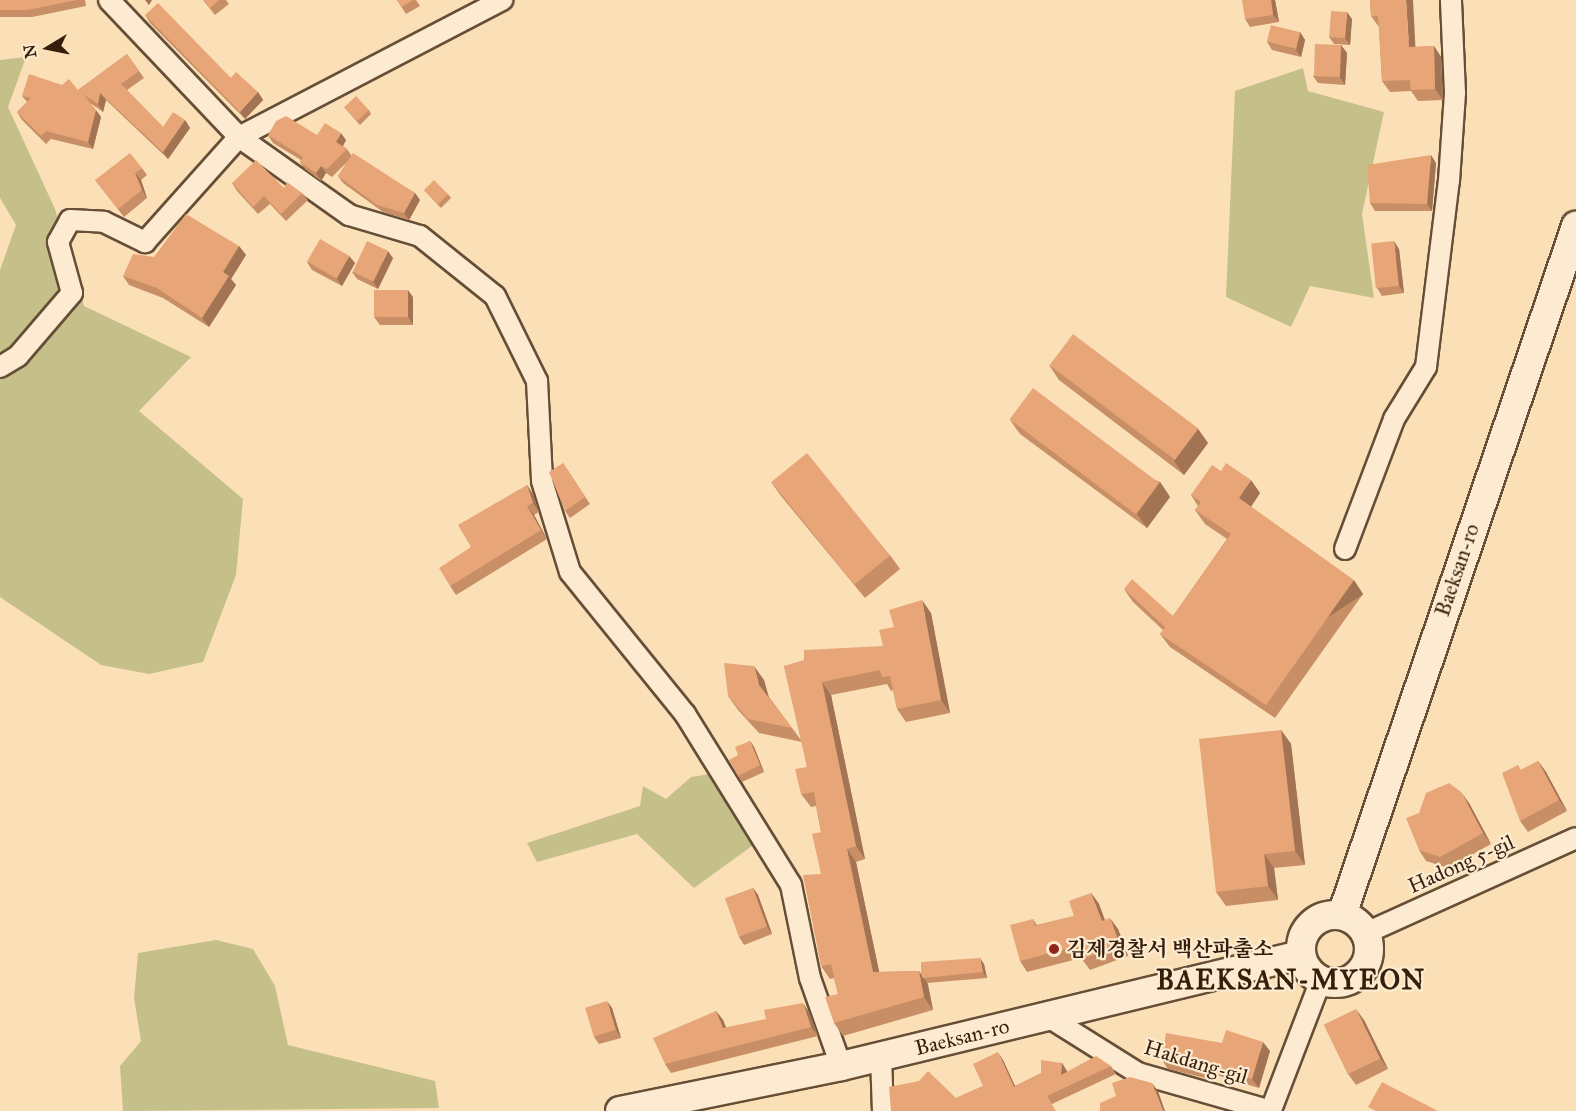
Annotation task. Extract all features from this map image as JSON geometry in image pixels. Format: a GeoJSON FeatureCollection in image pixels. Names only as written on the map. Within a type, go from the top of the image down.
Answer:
{"type":"FeatureCollection","features":[{"type":"Feature","properties":{"kind":"main road","name":"Baeksan-ro"},"geometry":{"type":"LineString","coordinates":[[1342,915],[1576,226]]}},
{"type":"Feature","properties":{"kind":"main road"},"geometry":{"type":"LineString","coordinates":[[1342,915],[1366,933],[1369,954],[1360,973],[1341,983],[1321,980],[1301,955],[1311,924],[1342,915]]}},
{"type":"Feature","properties":{"kind":"main road","name":"Baeksan-ro"},"geometry":{"type":"LineString","coordinates":[[620,1111],[881,1057],[1301,955]]}},
{"type":"Feature","properties":{"kind":"street"},"geometry":{"type":"LineString","coordinates":[[109,0],[240,137],[349,215],[420,236],[495,296],[537,381],[542,481],[570,572],[686,714],[791,885],[810,978],[841,1066]]}},
{"type":"Feature","properties":{"kind":"street"},"geometry":{"type":"LineString","coordinates":[[0,367],[18,356],[72,293],[58,242],[70,220],[104,222],[145,242],[240,137],[502,0]]}},
{"type":"Feature","properties":{"kind":"street"},"geometry":{"type":"LineString","coordinates":[[1345,549],[1394,419],[1425,368],[1449,181],[1455,93],[1451,0]]}},
{"type":"Feature","properties":{"kind":"street","name":"Hadong 5-gil"},"geometry":{"type":"LineString","coordinates":[[1366,933],[1576,838]]}},
{"type":"Feature","properties":{"kind":"street"},"geometry":{"type":"LineString","coordinates":[[1271,1110],[1321,980]]}},
{"type":"Feature","properties":{"kind":"street","name":"Hakdang-gil"},"geometry":{"type":"LineString","coordinates":[[1047,1016],[1138,1073],[1271,1110]]}},
{"type":"Feature","properties":{"kind":"street"},"geometry":{"type":"LineString","coordinates":[[881,1057],[883,1111]]}},
{"type":"Feature","properties":{"kind":"shaded area"},"geometry":{"type":"Polygon","coordinates":[[[26,57],[8,107],[55,209],[84,306],[191,357],[139,411],[243,499],[236,575],[203,662],[149,674],[101,665],[0,597],[0,270],[16,225],[0,198],[0,60],[26,57]]]}},
{"type":"Feature","properties":{"kind":"shaded area"},"geometry":{"type":"Polygon","coordinates":[[[1303,68],[1308,91],[1384,112],[1362,214],[1374,298],[1310,286],[1291,327],[1226,297],[1235,91],[1303,68]]]}},
{"type":"Feature","properties":{"kind":"shaded area"},"geometry":{"type":"Polygon","coordinates":[[[716,773],[759,841],[694,888],[637,834],[537,862],[527,843],[640,806],[643,786],[666,799],[691,777],[716,773]]]}},
{"type":"Feature","properties":{"kind":"shaded area"},"geometry":{"type":"Polygon","coordinates":[[[216,940],[253,949],[275,986],[288,1045],[435,1081],[439,1108],[123,1111],[120,1066],[141,1041],[134,998],[138,953],[216,940]]]}},
{"type":"Feature","properties":{"kind":"building"},"geometry":{"type":"Polygon","coordinates":[[[0,0],[77,0],[27,10],[0,10],[0,0]]]}},
{"type":"Feature","properties":{"kind":"building"},"geometry":{"type":"Polygon","coordinates":[[[204,0],[219,0],[210,8],[204,0]]]}},
{"type":"Feature","properties":{"kind":"building"},"geometry":{"type":"Polygon","coordinates":[[[397,0],[413,0],[401,7],[397,0]]]}},
{"type":"Feature","properties":{"kind":"building"},"geometry":{"type":"Polygon","coordinates":[[[1242,0],[1271,0],[1273,15],[1245,19],[1242,0]]]}},
{"type":"Feature","properties":{"kind":"building"},"geometry":{"type":"Polygon","coordinates":[[[1370,0],[1406,0],[1409,47],[1434,46],[1435,89],[1411,90],[1410,80],[1382,81],[1378,16],[1371,16],[1370,0]]]}},
{"type":"Feature","properties":{"kind":"building"},"geometry":{"type":"Polygon","coordinates":[[[158,3],[231,78],[236,72],[258,92],[240,112],[145,15],[158,3]]]}},
{"type":"Feature","properties":{"kind":"building"},"geometry":{"type":"Polygon","coordinates":[[[1331,11],[1347,12],[1345,38],[1329,37],[1331,11]]]}},
{"type":"Feature","properties":{"kind":"building"},"geometry":{"type":"Polygon","coordinates":[[[1271,25],[1300,32],[1296,49],[1267,41],[1271,25]]]}},
{"type":"Feature","properties":{"kind":"building"},"geometry":{"type":"Polygon","coordinates":[[[1315,44],[1341,45],[1340,77],[1314,76],[1315,44]]]}},
{"type":"Feature","properties":{"kind":"building"},"geometry":{"type":"Polygon","coordinates":[[[127,54],[139,71],[121,84],[163,127],[173,112],[185,120],[163,152],[100,93],[98,104],[83,94],[96,110],[88,142],[46,131],[41,136],[17,112],[31,98],[22,96],[29,74],[62,85],[69,79],[78,90],[127,54]]]}},
{"type":"Feature","properties":{"kind":"building"},"geometry":{"type":"Polygon","coordinates":[[[356,96],[369,110],[357,121],[344,107],[356,96]]]}},
{"type":"Feature","properties":{"kind":"building"},"geometry":{"type":"Polygon","coordinates":[[[286,116],[317,135],[325,123],[341,133],[336,142],[347,149],[327,169],[321,166],[316,173],[300,162],[303,157],[268,135],[276,121],[286,116]]]}},
{"type":"Feature","properties":{"kind":"building"},"geometry":{"type":"Polygon","coordinates":[[[130,153],[142,168],[135,173],[142,190],[118,209],[95,180],[130,153]]]}},
{"type":"Feature","properties":{"kind":"building"},"geometry":{"type":"Polygon","coordinates":[[[353,153],[415,193],[404,213],[377,205],[338,176],[353,153]]]}},
{"type":"Feature","properties":{"kind":"building"},"geometry":{"type":"Polygon","coordinates":[[[1431,155],[1427,204],[1370,203],[1367,165],[1431,155]]]}},
{"type":"Feature","properties":{"kind":"building"},"geometry":{"type":"Polygon","coordinates":[[[256,160],[284,188],[287,182],[302,193],[281,214],[264,196],[253,207],[232,183],[256,160]]]}},
{"type":"Feature","properties":{"kind":"building"},"geometry":{"type":"Polygon","coordinates":[[[434,180],[448,194],[438,204],[424,190],[434,180]]]}},
{"type":"Feature","properties":{"kind":"building"},"geometry":{"type":"Polygon","coordinates":[[[186,214],[239,246],[223,272],[229,276],[202,318],[157,288],[123,276],[133,254],[154,257],[186,214]]]}},
{"type":"Feature","properties":{"kind":"building"},"geometry":{"type":"Polygon","coordinates":[[[320,239],[349,256],[336,279],[307,262],[320,239]]]}},
{"type":"Feature","properties":{"kind":"building"},"geometry":{"type":"Polygon","coordinates":[[[367,241],[388,251],[373,282],[353,272],[367,241]]]}},
{"type":"Feature","properties":{"kind":"building"},"geometry":{"type":"Polygon","coordinates":[[[1394,241],[1399,286],[1376,288],[1371,243],[1394,241]]]}},
{"type":"Feature","properties":{"kind":"building"},"geometry":{"type":"Polygon","coordinates":[[[374,290],[408,290],[408,317],[374,317],[374,290]]]}},
{"type":"Feature","properties":{"kind":"building"},"geometry":{"type":"Polygon","coordinates":[[[1073,334],[1198,428],[1175,460],[1050,365],[1073,334]]]}},
{"type":"Feature","properties":{"kind":"building"},"geometry":{"type":"Polygon","coordinates":[[[1033,388],[1159,483],[1136,514],[1010,419],[1033,388]]]}},
{"type":"Feature","properties":{"kind":"building"},"geometry":{"type":"Polygon","coordinates":[[[807,453],[890,556],[854,585],[771,482],[807,453]]]}},
{"type":"Feature","properties":{"kind":"building"},"geometry":{"type":"Polygon","coordinates":[[[563,463],[585,497],[565,511],[549,472],[563,463]]]}},
{"type":"Feature","properties":{"kind":"building"},"geometry":{"type":"Polygon","coordinates":[[[1226,463],[1251,480],[1239,498],[1354,580],[1266,705],[1160,634],[1165,627],[1124,589],[1132,579],[1173,616],[1231,534],[1195,510],[1201,502],[1191,495],[1212,465],[1221,471],[1226,463]]]}},
{"type":"Feature","properties":{"kind":"building"},"geometry":{"type":"Polygon","coordinates":[[[527,485],[533,503],[527,506],[541,530],[450,586],[439,568],[471,547],[458,525],[527,485]]]}},
{"type":"Feature","properties":{"kind":"building"},"geometry":{"type":"Polygon","coordinates":[[[922,600],[941,700],[897,709],[890,676],[882,677],[880,670],[822,682],[856,846],[847,849],[873,972],[919,971],[924,997],[834,1023],[825,997],[838,994],[831,964],[821,966],[803,875],[821,874],[812,834],[821,832],[814,792],[801,794],[795,769],[807,767],[784,666],[804,660],[804,650],[883,646],[879,630],[894,627],[889,610],[922,600]]]}},
{"type":"Feature","properties":{"kind":"building"},"geometry":{"type":"Polygon","coordinates":[[[724,663],[754,666],[759,685],[792,728],[748,719],[728,696],[724,663]]]}},
{"type":"Feature","properties":{"kind":"building"},"geometry":{"type":"Polygon","coordinates":[[[1281,730],[1295,851],[1264,854],[1268,886],[1216,892],[1199,739],[1281,730]]]}},
{"type":"Feature","properties":{"kind":"building"},"geometry":{"type":"Polygon","coordinates":[[[750,741],[760,765],[738,776],[729,760],[738,755],[735,747],[750,741]]]}},
{"type":"Feature","properties":{"kind":"building"},"geometry":{"type":"Polygon","coordinates":[[[1538,761],[1559,800],[1520,821],[1502,773],[1518,765],[1521,770],[1538,761]]]}},
{"type":"Feature","properties":{"kind":"building"},"geometry":{"type":"Polygon","coordinates":[[[1449,783],[1461,792],[1483,833],[1440,857],[1419,850],[1406,818],[1419,813],[1426,793],[1449,783]]]}},
{"type":"Feature","properties":{"kind":"building"},"geometry":{"type":"Polygon","coordinates":[[[753,888],[767,927],[739,937],[725,898],[753,888]]]}},
{"type":"Feature","properties":{"kind":"building"},"geometry":{"type":"Polygon","coordinates":[[[1091,893],[1102,921],[1110,918],[1120,945],[1082,959],[1077,946],[1020,961],[1010,925],[1033,919],[1035,926],[1074,916],[1069,901],[1091,893]]]}},
{"type":"Feature","properties":{"kind":"building"},"geometry":{"type":"Polygon","coordinates":[[[980,958],[983,972],[923,978],[921,974],[921,962],[980,958]]]}},
{"type":"Feature","properties":{"kind":"building"},"geometry":{"type":"Polygon","coordinates":[[[607,1001],[616,1030],[594,1036],[585,1008],[607,1001]]]}},
{"type":"Feature","properties":{"kind":"building"},"geometry":{"type":"Polygon","coordinates":[[[803,1003],[811,1027],[665,1064],[653,1038],[716,1011],[723,1028],[766,1019],[764,1010],[803,1003]]]}},
{"type":"Feature","properties":{"kind":"building"},"geometry":{"type":"Polygon","coordinates":[[[1356,1009],[1380,1058],[1348,1074],[1324,1025],[1356,1009]]]}},
{"type":"Feature","properties":{"kind":"building"},"geometry":{"type":"Polygon","coordinates":[[[1226,1030],[1263,1042],[1252,1079],[1204,1064],[1202,1070],[1162,1060],[1166,1033],[1222,1043],[1226,1030]]]}},
{"type":"Feature","properties":{"kind":"building"},"geometry":{"type":"Polygon","coordinates":[[[998,1052],[1014,1087],[1041,1074],[1041,1060],[1062,1063],[1061,1075],[1096,1056],[1111,1066],[1047,1096],[1056,1111],[891,1111],[889,1087],[919,1081],[928,1071],[956,1098],[983,1086],[973,1064],[998,1052]]]}},
{"type":"Feature","properties":{"kind":"building"},"geometry":{"type":"Polygon","coordinates":[[[1130,1077],[1152,1083],[1163,1111],[1100,1111],[1100,1103],[1116,1096],[1112,1083],[1130,1077]]]}},
{"type":"Feature","properties":{"kind":"building"},"geometry":{"type":"Polygon","coordinates":[[[1382,1082],[1438,1111],[1376,1111],[1368,1107],[1382,1082]]]}},
{"type":"Feature","properties":{"kind":"place","name":"김제경찰서 백산파출소"},"geometry":{"type":"Point","coordinates":[1054,949]}},
{"type":"Feature","properties":{"kind":"district","name":"BAEKSAN-MYEON"},"geometry":{"type":"Point","coordinates":[1291,980]}}]}
